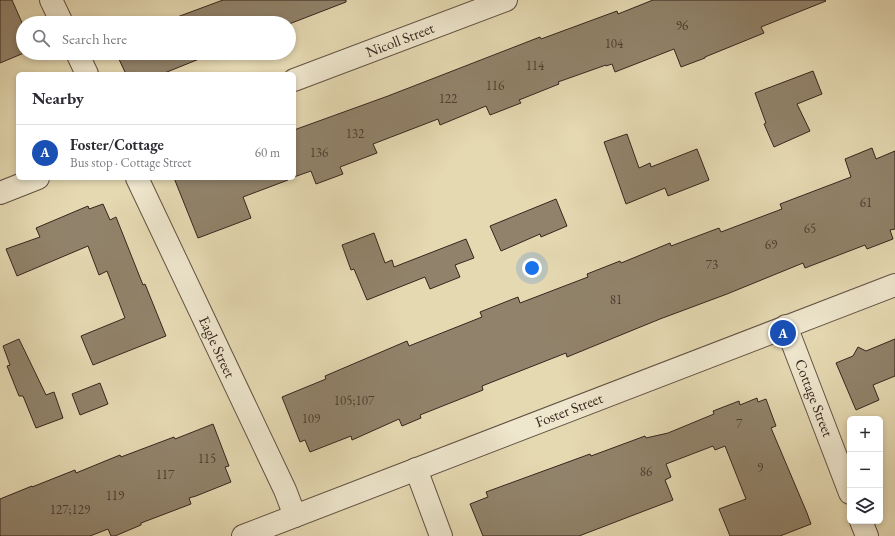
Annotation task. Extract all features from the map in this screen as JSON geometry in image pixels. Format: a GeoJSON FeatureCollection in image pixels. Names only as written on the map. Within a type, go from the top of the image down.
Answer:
{"type":"FeatureCollection","features":[{"type":"Feature","properties":{"kind":"street"},"geometry":{"type":"LineString","coordinates":[[51,0],[59,16]]}},
{"type":"Feature","properties":{"kind":"street","name":"Nicoll Street"},"geometry":{"type":"LineString","coordinates":[[296,79],[506,0]]}},
{"type":"Feature","properties":{"kind":"street"},"geometry":{"type":"LineString","coordinates":[[80,60],[86,72]]}},
{"type":"Feature","properties":{"kind":"street"},"geometry":{"type":"LineString","coordinates":[[0,193],[33,180]]}},
{"type":"Feature","properties":{"kind":"street","name":"Eagle Street"},"geometry":{"type":"LineString","coordinates":[[137,180],[285,490],[295,516]]}},
{"type":"Feature","properties":{"kind":"street","name":"Foster Street"},"geometry":{"type":"LineString","coordinates":[[243,536],[895,284]]}},
{"type":"Feature","properties":{"kind":"street","name":"Cottage Street"},"geometry":{"type":"LineString","coordinates":[[786,326],[848,488]]}},
{"type":"Feature","properties":{"kind":"street"},"geometry":{"type":"LineString","coordinates":[[416,469],[441,536]]}},
{"type":"Feature","properties":{"kind":"street"},"geometry":{"type":"LineString","coordinates":[[862,524],[867,536]]}},
{"type":"Feature","properties":{"kind":"building"},"geometry":{"type":"Polygon","coordinates":[[[0,0],[12,0],[19,16],[16,16],[16,56],[0,63],[0,0]]]}},
{"type":"Feature","properties":{"kind":"building"},"geometry":{"type":"Polygon","coordinates":[[[223,0],[346,0],[346,2],[296,21],[296,16],[180,16],[223,0]]]}},
{"type":"Feature","properties":{"kind":"building"},"geometry":{"type":"Polygon","coordinates":[[[653,0],[826,1],[761,27],[764,33],[681,67],[674,49],[615,72],[612,64],[606,65],[558,82],[559,84],[519,100],[521,103],[490,115],[486,106],[440,125],[438,119],[373,144],[377,153],[340,167],[343,174],[316,184],[311,171],[296,176],[296,129],[388,96],[540,37],[541,39],[617,11],[618,14],[653,0]]]}},
{"type":"Feature","properties":{"kind":"building"},"geometry":{"type":"Polygon","coordinates":[[[119,60],[197,60],[167,72],[125,72],[119,60]]]}},
{"type":"Feature","properties":{"kind":"building"},"geometry":{"type":"Polygon","coordinates":[[[813,71],[822,94],[797,104],[810,131],[774,147],[764,124],[766,123],[755,93],[813,71]]]}},
{"type":"Feature","properties":{"kind":"building"},"geometry":{"type":"Polygon","coordinates":[[[627,134],[639,168],[650,163],[651,167],[697,149],[709,180],[668,196],[665,188],[626,204],[604,142],[627,134]]]}},
{"type":"Feature","properties":{"kind":"building"},"geometry":{"type":"Polygon","coordinates":[[[872,148],[876,159],[895,151],[895,229],[890,230],[893,239],[867,249],[865,245],[805,268],[803,263],[567,357],[566,353],[482,386],[483,390],[420,415],[421,418],[402,426],[399,419],[352,440],[351,436],[310,452],[305,440],[300,442],[282,397],[326,379],[325,376],[407,341],[409,346],[482,317],[480,312],[518,297],[520,303],[588,277],[587,274],[620,261],[621,263],[670,243],[671,246],[719,228],[721,232],[782,209],[780,204],[851,177],[845,159],[872,148]]]}},
{"type":"Feature","properties":{"kind":"building"},"geometry":{"type":"Polygon","coordinates":[[[175,180],[288,180],[243,197],[251,218],[198,238],[175,180]]]}},
{"type":"Feature","properties":{"kind":"building"},"geometry":{"type":"Polygon","coordinates":[[[556,199],[567,226],[541,237],[540,234],[501,251],[490,226],[556,199]]]}},
{"type":"Feature","properties":{"kind":"building"},"geometry":{"type":"Polygon","coordinates":[[[103,204],[110,220],[116,217],[143,285],[145,284],[166,336],[93,365],[81,336],[125,318],[107,271],[99,275],[88,246],[17,276],[6,249],[40,237],[36,228],[88,206],[89,209],[103,204]]]}},
{"type":"Feature","properties":{"kind":"building"},"geometry":{"type":"Polygon","coordinates":[[[374,233],[385,263],[392,260],[394,267],[466,239],[474,258],[455,265],[460,277],[430,289],[425,277],[367,300],[354,269],[351,270],[342,245],[374,233]]]}},
{"type":"Feature","properties":{"kind":"building"},"geometry":{"type":"Polygon","coordinates":[[[19,339],[46,395],[54,392],[63,418],[36,428],[23,396],[19,396],[7,366],[10,365],[3,346],[19,339]]]}},
{"type":"Feature","properties":{"kind":"building"},"geometry":{"type":"Polygon","coordinates":[[[895,339],[895,376],[873,385],[879,400],[856,410],[836,363],[853,356],[858,347],[866,351],[895,339]]]}},
{"type":"Feature","properties":{"kind":"building"},"geometry":{"type":"Polygon","coordinates":[[[100,383],[108,404],[80,415],[72,394],[100,383]]]}},
{"type":"Feature","properties":{"kind":"building"},"geometry":{"type":"Polygon","coordinates":[[[757,398],[758,402],[766,399],[776,426],[771,428],[811,524],[780,536],[730,536],[719,509],[746,499],[725,446],[715,450],[713,446],[666,464],[671,477],[665,480],[673,500],[579,536],[483,536],[470,504],[488,497],[486,492],[590,454],[591,456],[645,436],[646,438],[668,433],[714,414],[713,411],[739,401],[740,405],[757,398]]]}},
{"type":"Feature","properties":{"kind":"building"},"geometry":{"type":"Polygon","coordinates":[[[213,424],[229,466],[225,467],[231,482],[189,498],[191,504],[141,523],[141,525],[115,536],[111,536],[108,529],[90,536],[0,536],[0,499],[75,470],[76,473],[120,455],[121,457],[174,437],[175,439],[213,424]]]}},
{"type":"Feature","properties":{"kind":"place","name":"Foster/Cottage"},"geometry":{"type":"Point","coordinates":[783,333]}}]}
